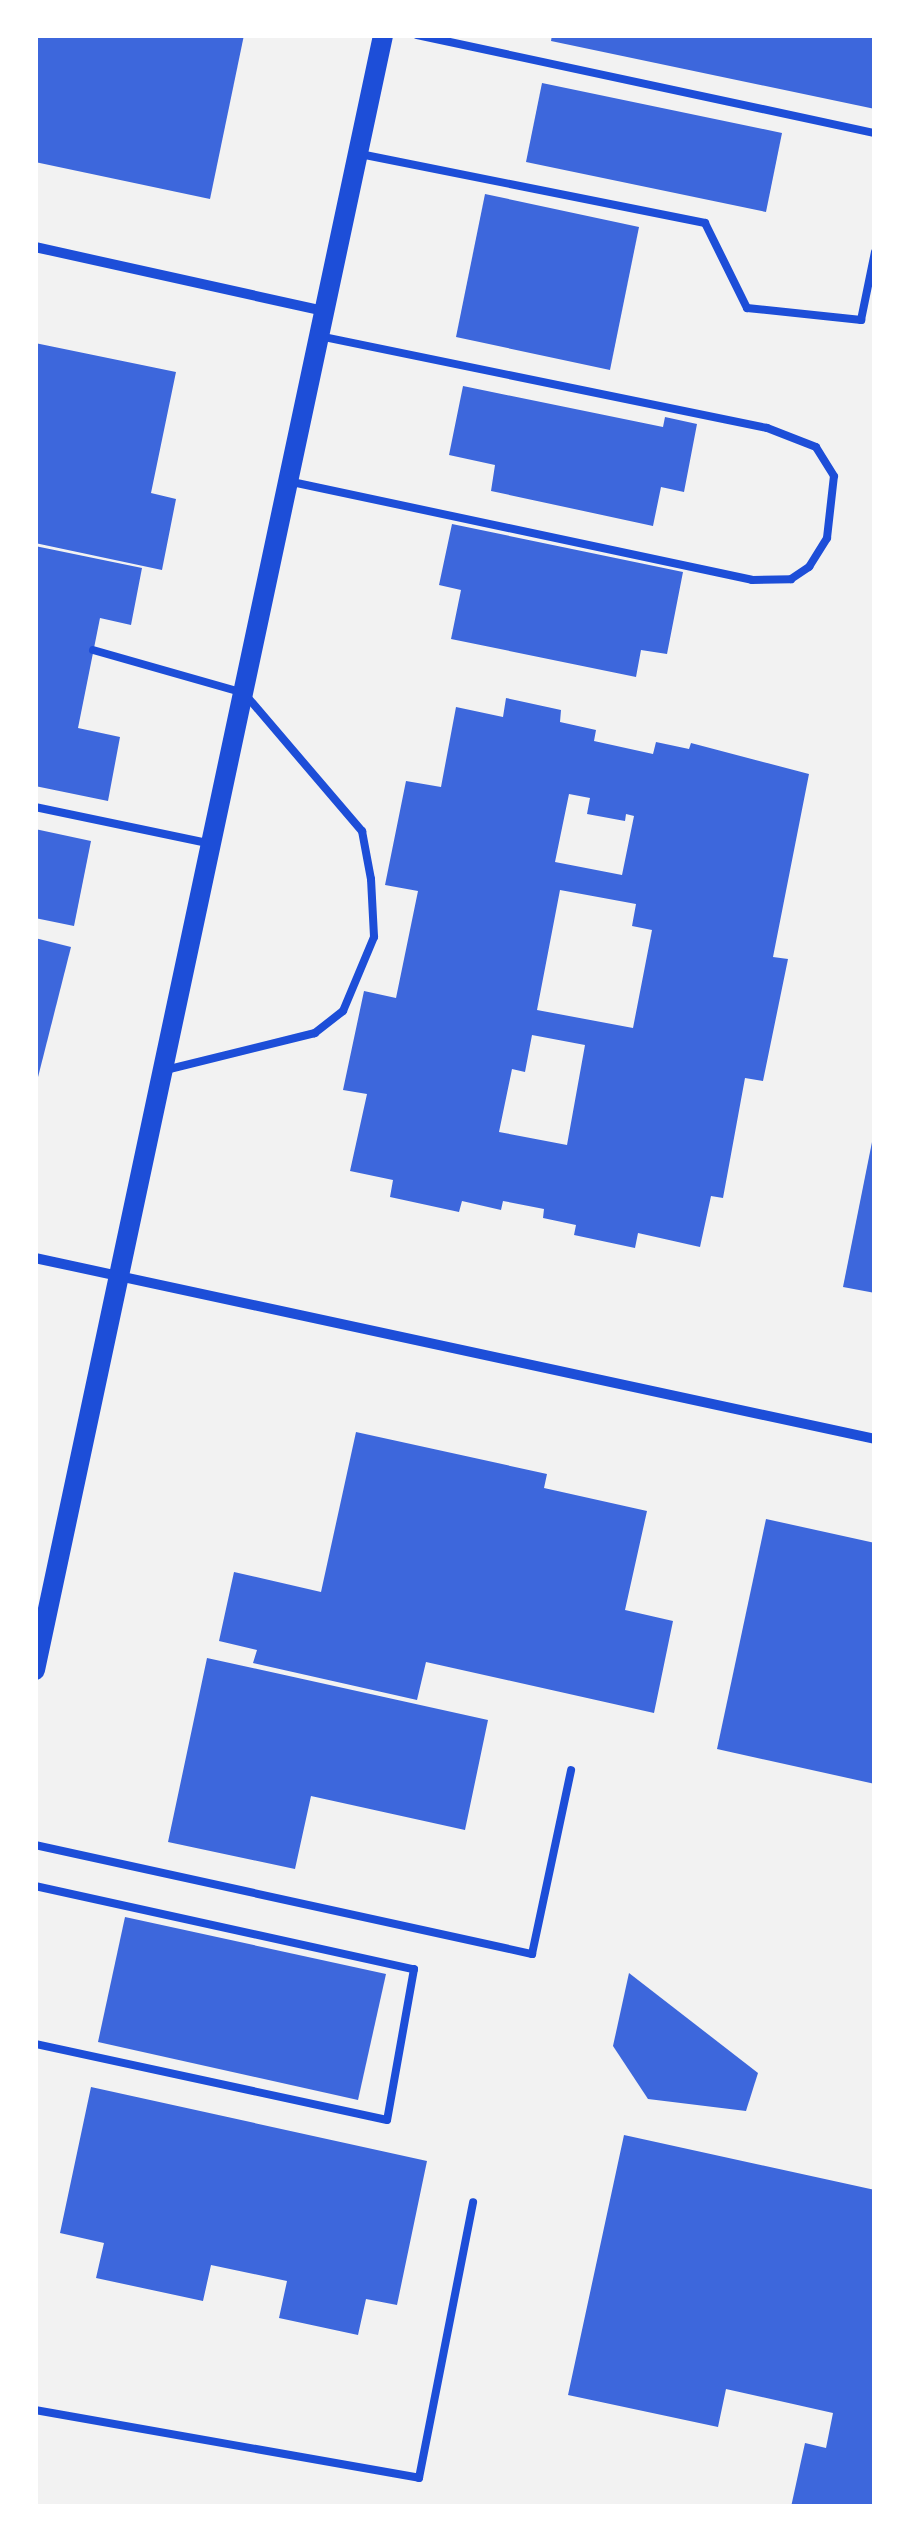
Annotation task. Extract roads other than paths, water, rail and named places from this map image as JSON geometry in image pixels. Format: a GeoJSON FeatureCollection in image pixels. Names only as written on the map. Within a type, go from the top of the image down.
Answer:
{"type":"FeatureCollection","features":[{"type":"Feature","properties":{"kind":"main road"},"geometry":{"type":"LineString","coordinates":[[35,1670],[37,1644],[116,1276],[329,312],[383,35]]}},
{"type":"Feature","properties":{"kind":"street"},"geometry":{"type":"LineString","coordinates":[[35,246],[329,312]]}},
{"type":"Feature","properties":{"kind":"street"},"geometry":{"type":"LineString","coordinates":[[35,1258],[875,1439]]}},
{"type":"Feature","properties":{"kind":"lane"},"geometry":{"type":"LineString","coordinates":[[417,35],[875,133]]}},
{"type":"Feature","properties":{"kind":"lane"},"geometry":{"type":"LineString","coordinates":[[360,154],[705,223],[747,308],[861,320],[875,252]]}},
{"type":"Feature","properties":{"kind":"lane"},"geometry":{"type":"LineString","coordinates":[[292,482],[752,580],[791,579],[809,568],[827,538],[834,476],[816,447],[767,428],[323,336]]}},
{"type":"Feature","properties":{"kind":"lane"},"geometry":{"type":"LineString","coordinates":[[93,650],[244,693],[362,831],[374,937],[343,1011],[315,1033],[161,1071]]}},
{"type":"Feature","properties":{"kind":"lane"},"geometry":{"type":"LineString","coordinates":[[35,807],[212,844]]}},
{"type":"Feature","properties":{"kind":"lane"},"geometry":{"type":"LineString","coordinates":[[35,1845],[532,1954],[571,1770]]}},
{"type":"Feature","properties":{"kind":"lane"},"geometry":{"type":"LineString","coordinates":[[35,1886],[414,1970],[387,2120],[35,2044]]}},
{"type":"Feature","properties":{"kind":"lane"},"geometry":{"type":"LineString","coordinates":[[35,2410],[418,2478],[473,2202]]}}]}
